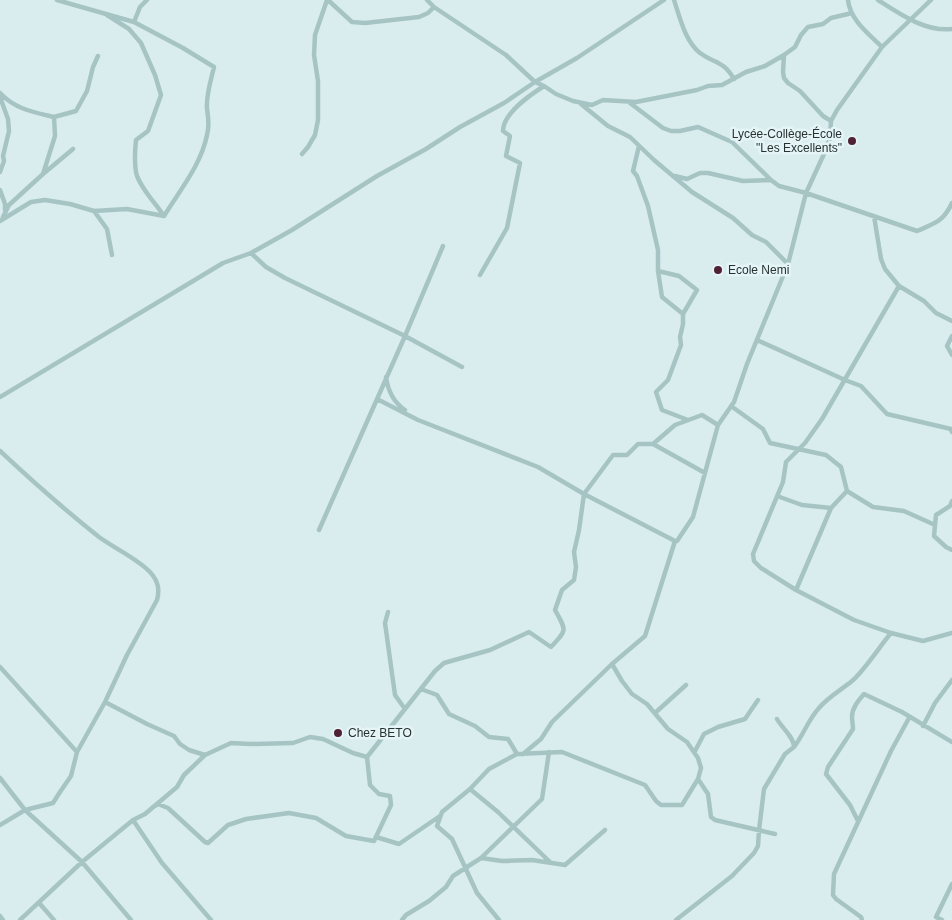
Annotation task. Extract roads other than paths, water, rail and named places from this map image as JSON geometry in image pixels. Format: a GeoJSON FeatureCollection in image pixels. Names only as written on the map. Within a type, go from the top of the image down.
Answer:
{"type":"FeatureCollection","features":[{"type":"Feature","properties":{"kind":"street"},"geometry":{"type":"LineString","coordinates":[[56,0],[134,22],[214,67],[207,103],[209,117],[207,137],[194,170],[164,216]]}},
{"type":"Feature","properties":{"kind":"street"},"geometry":{"type":"LineString","coordinates":[[134,22],[140,7],[147,0]]}},
{"type":"Feature","properties":{"kind":"street"},"geometry":{"type":"LineString","coordinates":[[302,154],[315,135],[318,120],[318,81],[314,55],[315,35],[328,0],[352,22],[357,23],[378,23],[420,17],[434,7]]}},
{"type":"Feature","properties":{"kind":"street"},"geometry":{"type":"LineString","coordinates":[[427,0],[434,7],[494,46],[524,70],[535,82],[556,94],[580,103],[592,104],[604,100],[636,102],[708,86],[722,86],[734,78],[765,66],[784,55],[795,47],[801,35],[808,27],[823,24],[831,18],[852,13]]}},
{"type":"Feature","properties":{"kind":"street"},"geometry":{"type":"LineString","coordinates":[[0,398],[223,263],[251,253],[377,176],[426,149],[460,126],[504,103],[535,82],[577,58],[664,0]]}},
{"type":"Feature","properties":{"kind":"street"},"geometry":{"type":"LineString","coordinates":[[674,0],[685,32],[694,46],[701,53],[723,64],[734,78]]}},
{"type":"Feature","properties":{"kind":"street"},"geometry":{"type":"LineString","coordinates":[[848,0],[855,20],[882,47]]}},
{"type":"Feature","properties":{"kind":"street"},"geometry":{"type":"LineString","coordinates":[[878,0],[909,20],[929,26],[952,29]]}},
{"type":"Feature","properties":{"kind":"street"},"geometry":{"type":"LineString","coordinates":[[523,754],[541,739],[552,722],[612,664],[645,636],[675,541],[677,541],[693,518],[718,425],[731,406],[788,264],[806,193],[830,138],[832,121],[837,110],[846,100],[882,47],[931,0]]}},
{"type":"Feature","properties":{"kind":"street"},"geometry":{"type":"LineString","coordinates":[[107,15],[129,29],[141,43],[155,75],[161,95],[148,131],[136,140],[135,156],[136,174],[164,216]]}},
{"type":"Feature","properties":{"kind":"street"},"geometry":{"type":"LineString","coordinates":[[784,55],[784,78],[800,91],[823,116],[832,121]]}},
{"type":"Feature","properties":{"kind":"street"},"geometry":{"type":"LineString","coordinates":[[0,93],[10,104],[54,117],[76,111],[87,91],[98,56]]}},
{"type":"Feature","properties":{"kind":"street"},"geometry":{"type":"LineString","coordinates":[[480,275],[507,228],[520,163],[506,156],[510,136],[503,131],[503,126],[518,103],[544,86]]}},
{"type":"Feature","properties":{"kind":"street"},"geometry":{"type":"LineString","coordinates":[[0,97],[8,119],[9,131],[2,156],[4,161],[0,172]]}},
{"type":"Feature","properties":{"kind":"street"},"geometry":{"type":"LineString","coordinates":[[629,102],[663,128],[670,131],[698,127],[732,142],[771,180],[783,188],[806,193],[917,231],[946,215],[952,203]]}},
{"type":"Feature","properties":{"kind":"street"},"geometry":{"type":"LineString","coordinates":[[580,103],[608,126],[630,137],[692,192],[733,218],[752,235],[766,242],[788,264]]}},
{"type":"Feature","properties":{"kind":"street"},"geometry":{"type":"LineString","coordinates":[[43,174],[54,136],[54,117]]}},
{"type":"Feature","properties":{"kind":"street"},"geometry":{"type":"LineString","coordinates":[[639,146],[633,171],[637,176],[648,206],[658,250],[658,271],[662,297],[682,314]]}},
{"type":"Feature","properties":{"kind":"street"},"geometry":{"type":"LineString","coordinates":[[1,220],[9,205],[73,150]]}},
{"type":"Feature","properties":{"kind":"street"},"geometry":{"type":"LineString","coordinates":[[673,176],[688,179],[700,173],[708,173],[743,181],[771,180]]}},
{"type":"Feature","properties":{"kind":"street"},"geometry":{"type":"LineString","coordinates":[[0,190],[5,204],[5,213]]}},
{"type":"Feature","properties":{"kind":"street"},"geometry":{"type":"LineString","coordinates":[[1,220],[31,202],[46,200],[94,211],[127,208],[164,216]]}},
{"type":"Feature","properties":{"kind":"street"},"geometry":{"type":"LineString","coordinates":[[94,211],[107,229],[112,255]]}},
{"type":"Feature","properties":{"kind":"street"},"geometry":{"type":"LineString","coordinates":[[874,216],[881,259],[885,269],[899,286],[924,301],[936,313],[952,321]]}},
{"type":"Feature","properties":{"kind":"street"},"geometry":{"type":"LineString","coordinates":[[318,530],[443,246]]}},
{"type":"Feature","properties":{"kind":"street"},"geometry":{"type":"LineString","coordinates":[[251,253],[266,267],[285,278],[405,336],[462,367]]}},
{"type":"Feature","properties":{"kind":"street"},"geometry":{"type":"LineString","coordinates":[[658,271],[679,276],[697,290],[682,314],[681,345],[668,380],[656,392],[662,410],[688,420]]}},
{"type":"Feature","properties":{"kind":"street"},"geometry":{"type":"LineString","coordinates":[[899,286],[822,419],[805,443],[786,462],[783,482],[753,554],[754,561],[761,568],[796,590],[854,620],[923,641],[952,633]]}},
{"type":"Feature","properties":{"kind":"street"},"geometry":{"type":"LineString","coordinates":[[952,336],[948,346],[952,355]]}},
{"type":"Feature","properties":{"kind":"street"},"geometry":{"type":"LineString","coordinates":[[758,340],[861,386],[886,414],[951,429],[952,432]]}},
{"type":"Feature","properties":{"kind":"street"},"geometry":{"type":"LineString","coordinates":[[386,376],[388,389],[397,405],[418,420]]}},
{"type":"Feature","properties":{"kind":"street"},"geometry":{"type":"LineString","coordinates":[[377,399],[418,420],[538,467],[584,494],[675,541]]}},
{"type":"Feature","properties":{"kind":"street"},"geometry":{"type":"LineString","coordinates":[[731,406],[763,429],[770,443],[826,455],[842,467],[847,490],[873,507],[904,511],[935,525]]}},
{"type":"Feature","properties":{"kind":"street"},"geometry":{"type":"LineString","coordinates":[[653,444],[674,425],[702,415],[718,425]]}},
{"type":"Feature","properties":{"kind":"street"},"geometry":{"type":"LineString","coordinates":[[20,920],[40,904],[82,862],[133,820],[158,804],[168,808],[208,843],[228,825],[246,819],[289,813],[316,818],[346,836],[374,841],[391,805],[390,796],[380,794],[370,785],[367,757],[444,663],[490,650],[529,632],[551,647],[563,634],[564,626],[556,610],[562,590],[574,580],[576,567],[574,552],[584,494],[614,455],[627,455],[638,444],[653,444],[705,473]]}},
{"type":"Feature","properties":{"kind":"street"},"geometry":{"type":"LineString","coordinates":[[0,451],[32,481],[100,537],[149,571],[157,582],[159,591],[157,600],[77,752],[71,776],[52,803],[25,810],[0,825]]}},
{"type":"Feature","properties":{"kind":"street"},"geometry":{"type":"LineString","coordinates":[[796,590],[831,508],[847,490]]}},
{"type":"Feature","properties":{"kind":"street"},"geometry":{"type":"LineString","coordinates":[[777,496],[802,505],[831,508]]}},
{"type":"Feature","properties":{"kind":"street"},"geometry":{"type":"LineString","coordinates":[[952,501],[950,506],[936,515],[934,536],[952,550]]}},
{"type":"Feature","properties":{"kind":"street"},"geometry":{"type":"LineString","coordinates":[[388,612],[385,623],[395,695],[406,709]]}},
{"type":"Feature","properties":{"kind":"street"},"geometry":{"type":"LineString","coordinates":[[676,920],[746,864],[758,846],[764,789],[785,754],[794,747],[803,735],[809,720],[819,707],[853,680],[890,632]]}},
{"type":"Feature","properties":{"kind":"street"},"geometry":{"type":"LineString","coordinates":[[499,920],[477,893],[452,839],[437,826],[442,812],[470,789],[489,769],[517,754],[562,752],[645,785],[661,805],[682,805],[698,779],[701,768],[695,751],[687,742],[668,729],[647,704],[632,694],[612,664]]}},
{"type":"Feature","properties":{"kind":"street"},"geometry":{"type":"LineString","coordinates":[[0,667],[77,752]]}},
{"type":"Feature","properties":{"kind":"street"},"geometry":{"type":"LineString","coordinates":[[923,726],[935,703],[951,681]]}},
{"type":"Feature","properties":{"kind":"street"},"geometry":{"type":"LineString","coordinates":[[655,714],[686,685]]}},
{"type":"Feature","properties":{"kind":"street"},"geometry":{"type":"LineString","coordinates":[[421,689],[437,695],[448,714],[475,726],[489,736],[508,738],[517,754]]}},
{"type":"Feature","properties":{"kind":"street"},"geometry":{"type":"LineString","coordinates":[[858,820],[850,805],[826,774],[828,767],[853,729],[851,718],[854,708],[864,694],[902,712],[909,718],[952,742]]}},
{"type":"Feature","properties":{"kind":"street"},"geometry":{"type":"LineString","coordinates":[[695,751],[704,734],[745,719],[758,700]]}},
{"type":"Feature","properties":{"kind":"street"},"geometry":{"type":"LineString","coordinates":[[105,702],[174,736],[180,744],[189,750],[205,755]]}},
{"type":"Feature","properties":{"kind":"street"},"geometry":{"type":"LineString","coordinates":[[862,920],[861,917],[840,903],[833,895],[834,874],[858,820],[909,718]]}},
{"type":"Feature","properties":{"kind":"street"},"geometry":{"type":"LineString","coordinates":[[776,719],[791,738],[794,747]]}},
{"type":"Feature","properties":{"kind":"street"},"geometry":{"type":"LineString","coordinates":[[153,807],[176,787],[184,775],[205,755],[231,743],[293,743],[310,738],[324,739],[353,754],[367,757]]}},
{"type":"Feature","properties":{"kind":"street"},"geometry":{"type":"LineString","coordinates":[[402,920],[406,915],[429,901],[446,887],[453,876],[481,858],[542,799],[549,752]]}},
{"type":"Feature","properties":{"kind":"street"},"geometry":{"type":"LineString","coordinates":[[0,778],[25,810],[82,862],[132,920]]}},
{"type":"Feature","properties":{"kind":"street"},"geometry":{"type":"LineString","coordinates":[[698,779],[708,794],[711,817],[716,820],[775,834]]}},
{"type":"Feature","properties":{"kind":"street"},"geometry":{"type":"LineString","coordinates":[[470,789],[498,812],[550,862]]}},
{"type":"Feature","properties":{"kind":"street"},"geometry":{"type":"LineString","coordinates":[[376,837],[399,844],[440,816]]}},
{"type":"Feature","properties":{"kind":"street"},"geometry":{"type":"LineString","coordinates":[[133,820],[162,863],[211,920]]}},
{"type":"Feature","properties":{"kind":"street"},"geometry":{"type":"LineString","coordinates":[[481,858],[502,861],[532,860],[565,865],[605,830]]}},
{"type":"Feature","properties":{"kind":"street"},"geometry":{"type":"LineString","coordinates":[[942,920],[936,916],[952,884]]}},
{"type":"Feature","properties":{"kind":"street"},"geometry":{"type":"LineString","coordinates":[[40,904],[54,920]]}},
{"type":"Feature","properties":{"kind":"street"},"geometry":{"type":"LineString","coordinates":[[0,916],[3,920]]}},
{"type":"Feature","properties":{"kind":"place","name":"Lycée-Collège-École \"Les Excellents\""},"geometry":{"type":"Point","coordinates":[852,141]}},
{"type":"Feature","properties":{"kind":"place","name":"Ecole Nemi"},"geometry":{"type":"Point","coordinates":[718,270]}},
{"type":"Feature","properties":{"kind":"place","name":"Chez BETO"},"geometry":{"type":"Point","coordinates":[338,733]}}]}
